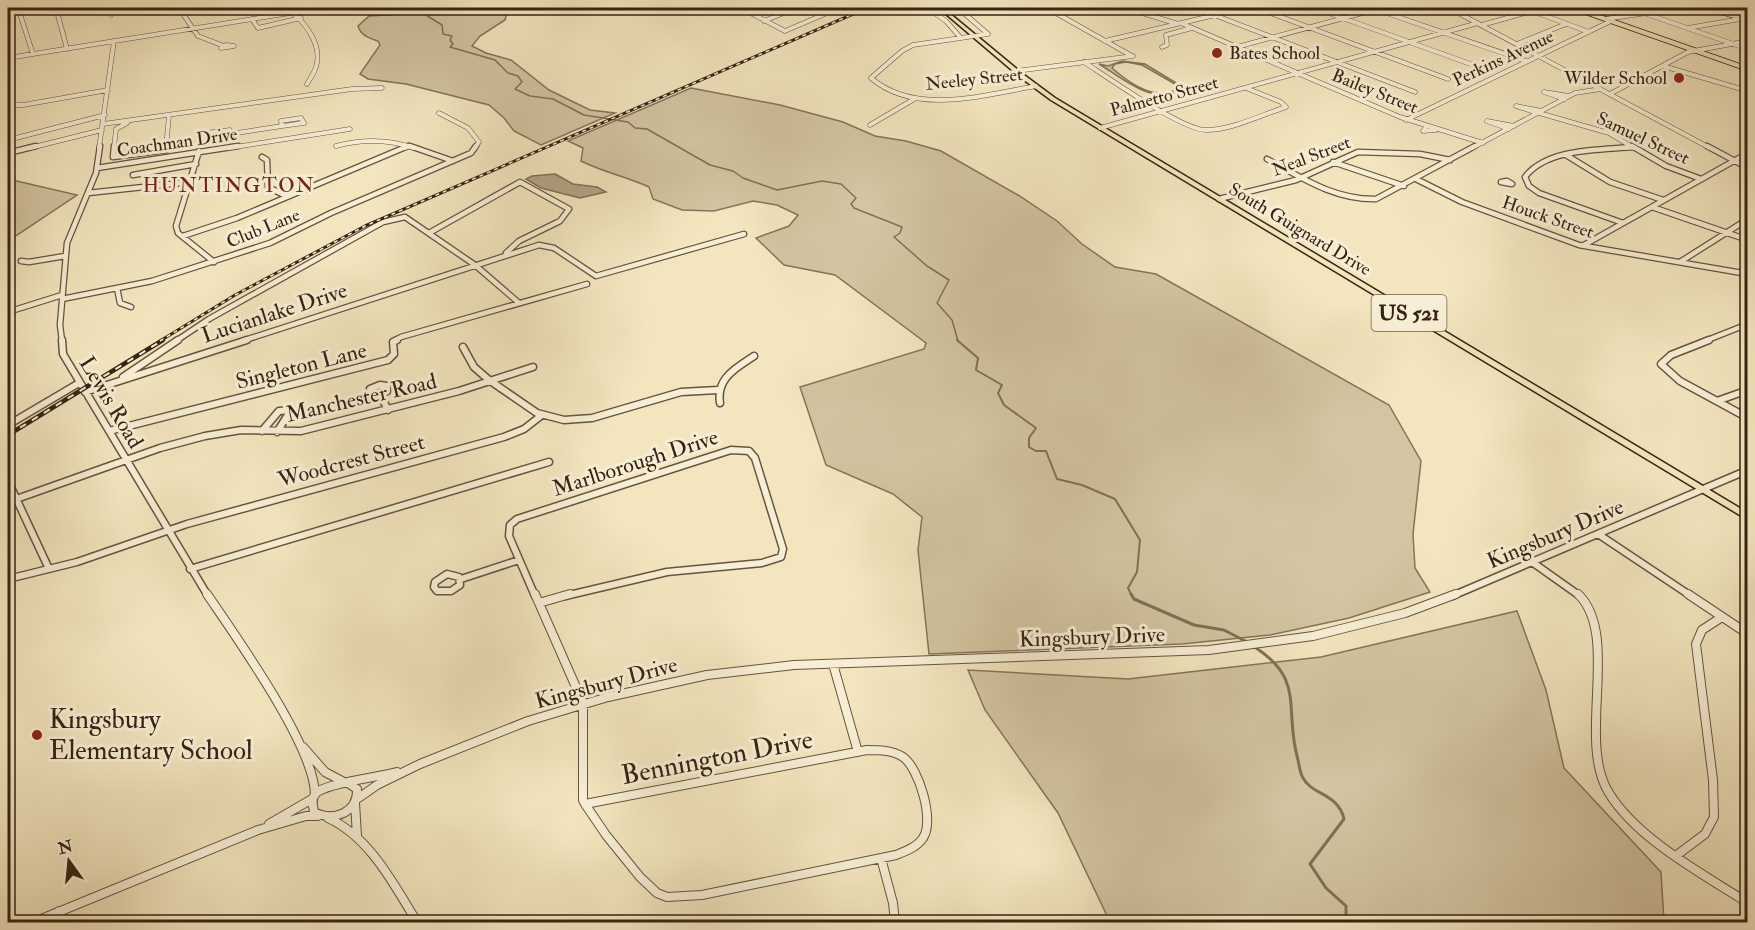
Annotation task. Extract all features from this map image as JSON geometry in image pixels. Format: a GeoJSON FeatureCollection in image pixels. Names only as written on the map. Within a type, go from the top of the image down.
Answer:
{"type":"FeatureCollection","features":[{"type":"Feature","properties":{"kind":"highway","name":"South Guignard Drive"},"geometry":{"type":"LineString","coordinates":[[941,8],[1016,71],[1100,128],[1748,517]]}},
{"type":"Feature","properties":{"kind":"main road"},"geometry":{"type":"LineString","coordinates":[[1576,8],[1748,69]]}},
{"type":"Feature","properties":{"kind":"main road"},"geometry":{"type":"LineString","coordinates":[[1709,8],[1746,19]]}},
{"type":"Feature","properties":{"kind":"street"},"geometry":{"type":"LineString","coordinates":[[18,8],[33,54]]}},
{"type":"Feature","properties":{"kind":"street"},"geometry":{"type":"LineString","coordinates":[[56,8],[67,49]]}},
{"type":"Feature","properties":{"kind":"street"},"geometry":{"type":"LineString","coordinates":[[111,15],[112,8]]}},
{"type":"Feature","properties":{"kind":"street"},"geometry":{"type":"LineString","coordinates":[[179,8],[192,29],[202,39],[224,46]]}},
{"type":"Feature","properties":{"kind":"street"},"geometry":{"type":"LineString","coordinates":[[286,8],[301,18],[318,51],[316,68],[306,84]]}},
{"type":"Feature","properties":{"kind":"street"},"geometry":{"type":"LineString","coordinates":[[8,58],[322,8]]}},
{"type":"Feature","properties":{"kind":"street"},"geometry":{"type":"LineString","coordinates":[[742,8],[784,31],[839,8]]}},
{"type":"Feature","properties":{"kind":"street"},"geometry":{"type":"LineString","coordinates":[[764,21],[796,8]]}},
{"type":"Feature","properties":{"kind":"street"},"geometry":{"type":"LineString","coordinates":[[927,8],[946,21],[960,37],[988,33],[958,8]]}},
{"type":"Feature","properties":{"kind":"street"},"geometry":{"type":"LineString","coordinates":[[1016,71],[1133,56],[1047,8]]}},
{"type":"Feature","properties":{"kind":"street"},"geometry":{"type":"LineString","coordinates":[[1126,8],[1159,8]]}},
{"type":"Feature","properties":{"kind":"street"},"geometry":{"type":"LineString","coordinates":[[1197,8],[1415,92]]}},
{"type":"Feature","properties":{"kind":"street"},"geometry":{"type":"LineString","coordinates":[[1105,41],[1245,8]]}},
{"type":"Feature","properties":{"kind":"street"},"geometry":{"type":"LineString","coordinates":[[1257,8],[1448,79]]}},
{"type":"Feature","properties":{"kind":"street"},"geometry":{"type":"LineString","coordinates":[[1316,8],[1476,66]]}},
{"type":"Feature","properties":{"kind":"street"},"geometry":{"type":"LineString","coordinates":[[1372,8],[1526,61]]}},
{"type":"Feature","properties":{"kind":"street"},"geometry":{"type":"LineString","coordinates":[[1427,8],[1457,12]]}},
{"type":"Feature","properties":{"kind":"street"},"geometry":{"type":"LineString","coordinates":[[1449,8],[1748,168]]}},
{"type":"Feature","properties":{"kind":"street"},"geometry":{"type":"LineString","coordinates":[[1496,8],[1518,15]]}},
{"type":"Feature","properties":{"kind":"street"},"geometry":{"type":"LineString","coordinates":[[1540,14],[1576,8]]}},
{"type":"Feature","properties":{"kind":"street"},"geometry":{"type":"LineString","coordinates":[[1629,8],[1748,49]]}},
{"type":"Feature","properties":{"kind":"street","name":"Perkins Avenue"},"geometry":{"type":"LineString","coordinates":[[1406,120],[1589,32],[1608,20],[1681,8]]}},
{"type":"Feature","properties":{"kind":"street","name":"Bailey Street"},"geometry":{"type":"LineString","coordinates":[[1142,9],[1192,28],[1406,120],[1427,126],[1423,131],[1437,129],[1483,143]]}},
{"type":"Feature","properties":{"kind":"street"},"geometry":{"type":"LineString","coordinates":[[1237,47],[1377,9]]}},
{"type":"Feature","properties":{"kind":"street","name":"Palmetto Street"},"geometry":{"type":"LineString","coordinates":[[1100,128],[1443,32],[1532,12],[1540,14]]}},
{"type":"Feature","properties":{"kind":"street"},"geometry":{"type":"LineString","coordinates":[[1540,14],[1589,32]]}},
{"type":"Feature","properties":{"kind":"street"},"geometry":{"type":"LineString","coordinates":[[252,19],[258,28],[301,18]]}},
{"type":"Feature","properties":{"kind":"street"},"geometry":{"type":"LineString","coordinates":[[1687,28],[1746,19]]}},
{"type":"Feature","properties":{"kind":"street"},"geometry":{"type":"LineString","coordinates":[[1516,44],[1566,24]]}},
{"type":"Feature","properties":{"kind":"street"},"geometry":{"type":"LineString","coordinates":[[1162,47],[1167,45],[1166,35],[1192,28]]}},
{"type":"Feature","properties":{"kind":"street","name":"Neeley Street"},"geometry":{"type":"LineString","coordinates":[[960,37],[926,41],[909,46],[872,75],[874,82],[884,90],[916,98],[946,98],[1036,86]]}},
{"type":"Feature","properties":{"kind":"street","name":"Lewis Road"},"geometry":{"type":"LineString","coordinates":[[114,41],[97,167],[71,230],[65,256],[60,344],[79,383],[167,531],[244,649],[299,742],[315,783],[315,796]]}},
{"type":"Feature","properties":{"kind":"street"},"geometry":{"type":"LineString","coordinates":[[1610,94],[1693,51],[1748,41]]}},
{"type":"Feature","properties":{"kind":"street"},"geometry":{"type":"LineString","coordinates":[[1084,63],[1162,111],[1200,129],[1212,130],[1286,107],[1281,102],[1245,88]]}},
{"type":"Feature","properties":{"kind":"street"},"geometry":{"type":"LineString","coordinates":[[1663,66],[1748,91]]}},
{"type":"Feature","properties":{"kind":"street"},"geometry":{"type":"LineString","coordinates":[[103,123],[316,94],[382,88]]}},
{"type":"Feature","properties":{"kind":"street"},"geometry":{"type":"LineString","coordinates":[[1267,159],[1338,193],[1367,200],[1382,197],[1567,97],[1583,91],[1601,89]]}},
{"type":"Feature","properties":{"kind":"street"},"geometry":{"type":"LineString","coordinates":[[8,105],[31,104],[108,90]]}},
{"type":"Feature","properties":{"kind":"street"},"geometry":{"type":"LineString","coordinates":[[1567,97],[1544,92],[1567,97]]}},
{"type":"Feature","properties":{"kind":"street"},"geometry":{"type":"LineString","coordinates":[[870,125],[916,98]]}},
{"type":"Feature","properties":{"kind":"street"},"geometry":{"type":"LineString","coordinates":[[1540,112],[1516,106],[1540,112]]}},
{"type":"Feature","properties":{"kind":"street","name":"Samuel Street"},"geometry":{"type":"LineString","coordinates":[[1540,112],[1604,131],[1675,170],[1701,179]]}},
{"type":"Feature","properties":{"kind":"street","name":"Club Lane"},"geometry":{"type":"LineString","coordinates":[[8,312],[62,297],[152,281],[214,262],[277,240],[331,213],[471,153],[479,139],[470,128],[439,113]]}},
{"type":"Feature","properties":{"kind":"street"},"geometry":{"type":"LineString","coordinates":[[8,140],[105,115]]}},
{"type":"Feature","properties":{"kind":"street"},"geometry":{"type":"LineString","coordinates":[[136,119],[116,129],[113,157],[166,150],[169,115]]}},
{"type":"Feature","properties":{"kind":"street"},"geometry":{"type":"LineString","coordinates":[[230,135],[230,130],[225,128],[206,133],[206,137],[230,135],[282,127],[304,123],[304,121],[301,118],[281,121],[282,127]]}},
{"type":"Feature","properties":{"kind":"street"},"geometry":{"type":"LineString","coordinates":[[1487,121],[1494,121],[1511,128],[1487,121]]}},
{"type":"Feature","properties":{"kind":"street","name":"Coachman Drive"},"geometry":{"type":"LineString","coordinates":[[97,167],[350,129]]}},
{"type":"Feature","properties":{"kind":"street"},"geometry":{"type":"LineString","coordinates":[[8,153],[102,130]]}},
{"type":"Feature","properties":{"kind":"street"},"geometry":{"type":"LineString","coordinates":[[259,130],[261,143]]}},
{"type":"Feature","properties":{"kind":"street"},"geometry":{"type":"LineString","coordinates":[[250,132],[251,144]]}},
{"type":"Feature","properties":{"kind":"street"},"geometry":{"type":"LineString","coordinates":[[336,146],[378,139],[394,141],[454,161]]}},
{"type":"Feature","properties":{"kind":"street"},"geometry":{"type":"LineString","coordinates":[[183,236],[237,218],[409,146]]}},
{"type":"Feature","properties":{"kind":"street"},"geometry":{"type":"LineString","coordinates":[[1527,184],[1525,177],[1528,171],[1556,157],[1633,147]]}},
{"type":"Feature","properties":{"kind":"street","name":"Neal Street"},"geometry":{"type":"LineString","coordinates":[[1219,199],[1302,177],[1351,153],[1368,151],[1424,154],[1450,161]]}},
{"type":"Feature","properties":{"kind":"street"},"geometry":{"type":"LineString","coordinates":[[199,152],[176,226],[183,236],[214,262]]}},
{"type":"Feature","properties":{"kind":"street"},"geometry":{"type":"LineString","coordinates":[[1583,246],[1748,153]]}},
{"type":"Feature","properties":{"kind":"street"},"geometry":{"type":"LineString","coordinates":[[1566,154],[1610,182],[1663,200]]}},
{"type":"Feature","properties":{"kind":"street"},"geometry":{"type":"LineString","coordinates":[[262,157],[267,160],[268,187],[285,196]]}},
{"type":"Feature","properties":{"kind":"street"},"geometry":{"type":"LineString","coordinates":[[1333,162],[1404,186]]}},
{"type":"Feature","properties":{"kind":"street"},"geometry":{"type":"LineString","coordinates":[[133,175],[196,164]]}},
{"type":"Feature","properties":{"kind":"street","name":"Houck Street"},"geometry":{"type":"LineString","coordinates":[[1416,179],[1462,202],[1583,246],[1748,274]]}},
{"type":"Feature","properties":{"kind":"street"},"geometry":{"type":"LineString","coordinates":[[88,193],[190,182]]}},
{"type":"Feature","properties":{"kind":"street"},"geometry":{"type":"LineString","coordinates":[[429,233],[520,182],[569,209],[566,216],[554,226],[520,240],[506,253],[473,264]]}},
{"type":"Feature","properties":{"kind":"street"},"geometry":{"type":"LineString","coordinates":[[1512,183],[1527,184],[1546,195],[1623,223]]}},
{"type":"Feature","properties":{"kind":"street"},"geometry":{"type":"LineString","coordinates":[[1652,207],[1748,240]]}},
{"type":"Feature","properties":{"kind":"street"},"geometry":{"type":"LineString","coordinates":[[115,382],[209,319],[383,222],[405,217],[473,264],[519,303]]}},
{"type":"Feature","properties":{"kind":"street"},"geometry":{"type":"LineString","coordinates":[[1679,262],[1748,219]]}},
{"type":"Feature","properties":{"kind":"street"},"geometry":{"type":"LineString","coordinates":[[473,264],[546,244],[590,274],[601,275],[744,234]]}},
{"type":"Feature","properties":{"kind":"street"},"geometry":{"type":"LineString","coordinates":[[21,261],[29,262],[65,256]]}},
{"type":"Feature","properties":{"kind":"street","name":"Lucianlake Drive"},"geometry":{"type":"LineString","coordinates":[[85,392],[473,264]]}},
{"type":"Feature","properties":{"kind":"street","name":"Singleton Lane"},"geometry":{"type":"LineString","coordinates":[[109,431],[388,360],[394,354],[393,342],[401,337],[587,284]]}},
{"type":"Feature","properties":{"kind":"street"},"geometry":{"type":"LineString","coordinates":[[117,288],[120,303],[131,307]]}},
{"type":"Feature","properties":{"kind":"street"},"geometry":{"type":"LineString","coordinates":[[1748,324],[1680,351],[1661,362],[1672,376],[1748,418]]}},
{"type":"Feature","properties":{"kind":"street"},"geometry":{"type":"LineString","coordinates":[[463,347],[474,367],[542,416],[577,420],[672,394],[718,390]]}},
{"type":"Feature","properties":{"kind":"street"},"geometry":{"type":"LineString","coordinates":[[720,403],[718,390],[724,378],[754,356]]}},
{"type":"Feature","properties":{"kind":"street","name":"Manchester Road"},"geometry":{"type":"LineString","coordinates":[[8,502],[125,460],[214,434],[241,430],[301,431],[459,391],[533,368]]}},
{"type":"Feature","properties":{"kind":"street"},"geometry":{"type":"LineString","coordinates":[[8,425],[79,383]]}},
{"type":"Feature","properties":{"kind":"street"},"geometry":{"type":"LineString","coordinates":[[1717,401],[1748,390]]}},
{"type":"Feature","properties":{"kind":"street"},"geometry":{"type":"LineString","coordinates":[[380,394],[388,410]]}},
{"type":"Feature","properties":{"kind":"street"},"geometry":{"type":"LineString","coordinates":[[262,431],[279,411],[288,409],[291,411],[277,432]]}},
{"type":"Feature","properties":{"kind":"street","name":"Woodcrest Street"},"geometry":{"type":"LineString","coordinates":[[8,579],[95,557],[167,531],[504,437],[524,429],[542,416]]}},
{"type":"Feature","properties":{"kind":"street","name":"Marlborough Drive"},"geometry":{"type":"LineString","coordinates":[[539,603],[651,575],[688,568],[768,561],[782,557],[783,549],[752,453],[746,449],[731,450],[517,519],[510,525],[509,532],[519,560],[583,703]]}},
{"type":"Feature","properties":{"kind":"street"},"geometry":{"type":"LineString","coordinates":[[190,569],[549,462]]}},
{"type":"Feature","properties":{"kind":"street","name":"Kingsbury Drive"},"geometry":{"type":"LineString","coordinates":[[34,922],[258,830],[306,816],[322,817],[341,814],[377,785],[420,764],[499,732],[583,703],[707,675],[794,665],[1234,648],[1343,630],[1405,613],[1748,470]]}},
{"type":"Feature","properties":{"kind":"street"},"geometry":{"type":"LineString","coordinates":[[8,481],[49,569]]}},
{"type":"Feature","properties":{"kind":"street"},"geometry":{"type":"LineString","coordinates":[[1598,534],[1748,634]]}},
{"type":"Feature","properties":{"kind":"street"},"geometry":{"type":"LineString","coordinates":[[461,579],[519,560]]}},
{"type":"Feature","properties":{"kind":"street"},"geometry":{"type":"LineString","coordinates":[[1532,562],[1573,591],[1586,603],[1593,614],[1598,753],[1600,777],[1605,786],[1643,830],[1748,903]]}},
{"type":"Feature","properties":{"kind":"street"},"geometry":{"type":"LineString","coordinates":[[1677,855],[1688,849],[1705,834],[1714,817],[1713,780],[1696,644],[1699,632],[1722,616]]}},
{"type":"Feature","properties":{"kind":"street"},"geometry":{"type":"LineString","coordinates":[[832,664],[858,752]]}},
{"type":"Feature","properties":{"kind":"street"},"geometry":{"type":"LineString","coordinates":[[583,703],[581,790],[585,804]]}},
{"type":"Feature","properties":{"kind":"street","name":"Lewis Road"},"geometry":{"type":"LineString","coordinates":[[299,742],[331,777],[347,782]]}},
{"type":"Feature","properties":{"kind":"street","name":"Bennington Drive"},"geometry":{"type":"LineString","coordinates":[[884,750],[909,761],[929,814],[927,834],[917,846],[909,851],[684,897],[664,896],[656,893],[641,876],[611,841],[585,804],[858,752],[884,750]]}},
{"type":"Feature","properties":{"kind":"street","name":"Kingsbury Drive"},"geometry":{"type":"LineString","coordinates":[[258,830],[315,796],[328,785],[376,778],[420,764]]}},
{"type":"Feature","properties":{"kind":"street"},"geometry":{"type":"LineString","coordinates":[[347,782],[357,789],[357,836]]}},
{"type":"Feature","properties":{"kind":"street"},"geometry":{"type":"LineString","coordinates":[[315,796],[311,807],[322,817],[342,824],[357,836],[417,922]]}},
{"type":"Feature","properties":{"kind":"street"},"geometry":{"type":"LineString","coordinates":[[881,858],[895,922]]}},
{"type":"Feature","properties":{"kind":"street"},"geometry":{"type":"LineString","coordinates":[[58,911],[63,922]]}},
{"type":"Feature","properties":{"kind":"shaded area"},"geometry":{"type":"Polygon","coordinates":[[[409,8],[494,8],[507,13],[505,20],[480,36],[472,46],[486,53],[511,60],[549,90],[590,110],[615,113],[541,145],[514,131],[504,118],[489,105],[406,84],[368,79],[360,74],[380,45],[378,41],[363,34],[358,26],[369,16],[403,14],[409,8]]]}},
{"type":"Feature","properties":{"kind":"shaded area"},"geometry":{"type":"Polygon","coordinates":[[[1122,61],[1145,64],[1178,84],[1181,89],[1171,94],[1149,93],[1128,83],[1099,64],[1108,66],[1122,61]],[[1126,62],[1115,64],[1112,68],[1134,84],[1151,92],[1169,92],[1177,89],[1175,84],[1142,65],[1126,62]]]}},
{"type":"Feature","properties":{"kind":"shaded area"},"geometry":{"type":"Polygon","coordinates":[[[691,88],[780,105],[843,122],[875,136],[906,141],[941,151],[1018,195],[1057,221],[1082,244],[1115,267],[1156,274],[1389,405],[1421,461],[1413,534],[1415,568],[1430,592],[1349,618],[1270,635],[1182,644],[929,654],[918,550],[922,517],[893,494],[826,465],[800,387],[924,349],[926,343],[835,275],[784,265],[756,238],[789,226],[798,215],[777,205],[753,201],[714,211],[682,210],[653,199],[649,187],[581,161],[583,148],[568,141],[691,88]]]}},
{"type":"Feature","properties":{"kind":"shaded area"},"geometry":{"type":"Polygon","coordinates":[[[555,174],[573,184],[597,187],[606,192],[580,198],[541,188],[526,179],[532,176],[555,174]]]}},
{"type":"Feature","properties":{"kind":"shaded area"},"geometry":{"type":"Polygon","coordinates":[[[8,179],[77,195],[8,241],[8,179]]]}},
{"type":"Feature","properties":{"kind":"shaded area"},"geometry":{"type":"Polygon","coordinates":[[[1517,611],[1546,690],[1564,768],[1661,872],[1664,922],[1110,922],[1058,813],[985,710],[968,670],[1128,679],[1321,657],[1517,611]]]}},
{"type":"Feature","properties":{"kind":"waterway"},"geometry":{"type":"LineString","coordinates":[[427,8],[426,15],[442,25],[443,34],[452,36],[450,40],[453,44],[450,47],[495,60],[508,73],[518,76],[522,82],[515,89],[530,96],[553,99],[584,115],[628,122],[635,128],[647,129],[710,165],[733,171],[743,178],[777,190],[822,181],[841,184],[856,198],[851,204],[854,208],[902,227],[900,233],[894,237],[927,266],[949,280],[937,303],[952,320],[958,341]]}},
{"type":"Feature","properties":{"kind":"waterway"},"geometry":{"type":"LineString","coordinates":[[958,341],[978,358],[976,370],[1002,385],[998,393],[1004,405],[1036,428],[1029,438],[1029,447],[1036,451],[1046,451],[1057,479],[1082,485],[1115,499],[1140,540],[1137,572],[1128,588],[1131,594]]}},
{"type":"Feature","properties":{"kind":"waterway"},"geometry":{"type":"LineString","coordinates":[[1131,594],[1134,599],[1194,625],[1224,630],[1249,643]]}},
{"type":"Feature","properties":{"kind":"waterway"},"geometry":{"type":"LineString","coordinates":[[1253,646],[1270,659],[1281,671],[1287,683],[1294,742],[1303,778],[1307,784],[1331,799],[1341,811],[1344,819],[1310,864],[1326,888],[1346,906],[1346,922]]}},
{"type":"Feature","properties":{"kind":"railway"},"geometry":{"type":"LineString","coordinates":[[160,341],[235,295],[365,226],[867,8]]}},
{"type":"Feature","properties":{"kind":"railway"},"geometry":{"type":"LineString","coordinates":[[8,435],[163,340]]}},
{"type":"Feature","properties":{"kind":"place","name":"Bates School"},"geometry":{"type":"Point","coordinates":[1217,53]}},
{"type":"Feature","properties":{"kind":"place","name":"Wilder School"},"geometry":{"type":"Point","coordinates":[1679,78]}},
{"type":"Feature","properties":{"kind":"place","name":"Kingsbury Elementary School"},"geometry":{"type":"Point","coordinates":[37,735]}},
{"type":"Feature","properties":{"kind":"district","name":"HUNTINGTON"},"geometry":{"type":"Point","coordinates":[229,185]}}]}
